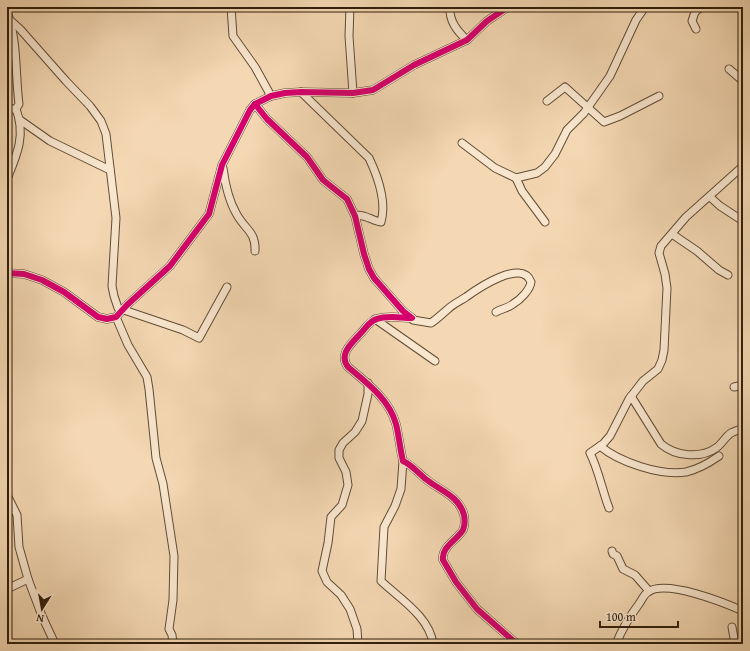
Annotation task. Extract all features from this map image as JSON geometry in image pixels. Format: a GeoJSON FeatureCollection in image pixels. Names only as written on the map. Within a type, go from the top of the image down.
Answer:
{"type":"FeatureCollection","features":[{"type":"Feature","properties":{"kind":"street"},"geometry":{"type":"LineString","coordinates":[[231,7],[233,36],[255,67],[271,96]]}},
{"type":"Feature","properties":{"kind":"street"},"geometry":{"type":"LineString","coordinates":[[350,7],[349,36],[353,93]]}},
{"type":"Feature","properties":{"kind":"street"},"geometry":{"type":"LineString","coordinates":[[450,7],[449,15],[458,31],[467,40]]}},
{"type":"Feature","properties":{"kind":"street"},"geometry":{"type":"LineString","coordinates":[[7,273],[24,274],[42,280],[64,292],[98,317],[107,319],[116,317],[170,266],[209,214],[222,164],[250,110],[255,104],[271,96],[301,92],[353,93],[373,90],[414,65],[467,40],[487,21],[508,7]]}},
{"type":"Feature","properties":{"kind":"street"},"geometry":{"type":"LineString","coordinates":[[462,143],[495,168],[516,178],[537,173],[545,167],[555,154],[567,130],[584,113],[610,76],[633,27],[645,7]]}},
{"type":"Feature","properties":{"kind":"street"},"geometry":{"type":"LineString","coordinates":[[696,29],[692,21],[695,12],[701,7]]}},
{"type":"Feature","properties":{"kind":"street"},"geometry":{"type":"LineString","coordinates":[[7,12],[15,51],[19,104],[16,109]]}},
{"type":"Feature","properties":{"kind":"street"},"geometry":{"type":"LineString","coordinates":[[8,20],[82,96],[97,114],[106,134],[116,218],[112,286],[118,308],[183,330],[199,338],[226,287]]}},
{"type":"Feature","properties":{"kind":"street"},"geometry":{"type":"LineString","coordinates":[[729,69],[743,81]]}},
{"type":"Feature","properties":{"kind":"street"},"geometry":{"type":"LineString","coordinates":[[547,101],[565,87],[604,122],[659,96]]}},
{"type":"Feature","properties":{"kind":"street"},"geometry":{"type":"LineString","coordinates":[[301,92],[369,158],[375,171],[380,189],[383,214],[381,222],[358,215],[355,216]]}},
{"type":"Feature","properties":{"kind":"street"},"geometry":{"type":"LineString","coordinates":[[255,104],[267,119],[307,157],[323,180],[347,199],[355,216],[364,254],[371,274],[413,320],[431,323],[447,309],[492,280],[513,274],[525,275],[529,278],[531,282],[528,289],[512,305],[496,312]]}},
{"type":"Feature","properties":{"kind":"street"},"geometry":{"type":"LineString","coordinates":[[7,106],[11,109],[16,109]]}},
{"type":"Feature","properties":{"kind":"street"},"geometry":{"type":"LineString","coordinates":[[7,179],[20,140],[20,120],[16,109]]}},
{"type":"Feature","properties":{"kind":"street"},"geometry":{"type":"LineString","coordinates":[[20,120],[50,141],[110,170]]}},
{"type":"Feature","properties":{"kind":"street"},"geometry":{"type":"LineString","coordinates":[[222,164],[232,206],[239,219],[256,242],[255,251]]}},
{"type":"Feature","properties":{"kind":"street"},"geometry":{"type":"LineString","coordinates":[[609,508],[595,463],[590,453],[603,444],[610,436],[631,396],[643,381],[658,369],[662,360],[664,350],[667,288],[659,253],[661,246],[686,218],[743,166]]}},
{"type":"Feature","properties":{"kind":"street"},"geometry":{"type":"LineString","coordinates":[[516,178],[522,191],[545,222]]}},
{"type":"Feature","properties":{"kind":"street"},"geometry":{"type":"LineString","coordinates":[[710,197],[720,206],[743,221]]}},
{"type":"Feature","properties":{"kind":"street"},"geometry":{"type":"LineString","coordinates":[[672,234],[697,251],[719,270],[728,275]]}},
{"type":"Feature","properties":{"kind":"street"},"geometry":{"type":"LineString","coordinates":[[116,317],[128,345],[147,377],[156,458],[164,490],[174,556],[173,600],[169,629],[172,635],[173,644]]}},
{"type":"Feature","properties":{"kind":"street"},"geometry":{"type":"LineString","coordinates":[[412,318],[384,317],[375,319],[368,324],[347,348],[344,354],[345,363],[348,367],[380,395],[393,416],[397,428],[402,461],[402,489],[384,527],[381,581],[422,618],[433,644]]}},
{"type":"Feature","properties":{"kind":"street"},"geometry":{"type":"LineString","coordinates":[[375,319],[434,361]]}},
{"type":"Feature","properties":{"kind":"street"},"geometry":{"type":"LineString","coordinates":[[358,644],[357,629],[350,609],[341,595],[327,582],[322,571],[331,517],[342,505],[348,485],[346,472],[339,458],[339,450],[343,443],[355,432],[362,421],[368,394],[368,383]]}},
{"type":"Feature","properties":{"kind":"street"},"geometry":{"type":"LineString","coordinates":[[734,387],[743,385]]}},
{"type":"Feature","properties":{"kind":"street"},"geometry":{"type":"LineString","coordinates":[[631,396],[661,444],[678,454],[690,455],[714,450],[731,433],[743,428]]}},
{"type":"Feature","properties":{"kind":"street"},"geometry":{"type":"LineString","coordinates":[[600,446],[634,465],[642,468],[666,471],[686,472],[709,464],[719,456]]}},
{"type":"Feature","properties":{"kind":"street"},"geometry":{"type":"LineString","coordinates":[[402,461],[412,466],[430,482],[452,496],[460,505],[464,516],[464,525],[459,536],[445,550],[442,557],[443,560],[456,582],[477,609],[517,644]]}},
{"type":"Feature","properties":{"kind":"street"},"geometry":{"type":"LineString","coordinates":[[7,495],[17,515],[19,547],[28,579],[42,616],[55,644]]}},
{"type":"Feature","properties":{"kind":"street"},"geometry":{"type":"LineString","coordinates":[[612,552],[617,556],[623,568],[635,575],[649,591]]}},
{"type":"Feature","properties":{"kind":"street"},"geometry":{"type":"LineString","coordinates":[[7,589],[28,579]]}},
{"type":"Feature","properties":{"kind":"street"},"geometry":{"type":"LineString","coordinates":[[616,644],[626,621],[645,595],[654,589],[684,591],[705,596],[743,611]]}},
{"type":"Feature","properties":{"kind":"street"},"geometry":{"type":"LineString","coordinates":[[732,627],[735,644]]}},
{"type":"Feature","properties":{"kind":"cycle path"},"geometry":{"type":"LineString","coordinates":[[7,273],[24,274],[42,280],[64,292],[98,317],[107,319],[116,317],[170,266],[209,214],[222,165],[250,110],[255,104],[271,96],[285,93],[353,93],[373,90],[414,65],[467,40],[487,21],[508,7]]}},
{"type":"Feature","properties":{"kind":"cycle path"},"geometry":{"type":"LineString","coordinates":[[255,104],[267,119],[307,157],[323,180],[347,199],[355,216],[369,269],[374,278],[403,311],[412,318],[385,317],[372,321],[347,349],[345,353],[345,362],[348,367],[363,379],[383,399],[393,415],[403,461],[427,480],[449,494],[462,508],[465,519],[463,530],[444,551],[443,560],[456,582],[477,609],[517,644]]}}]}
